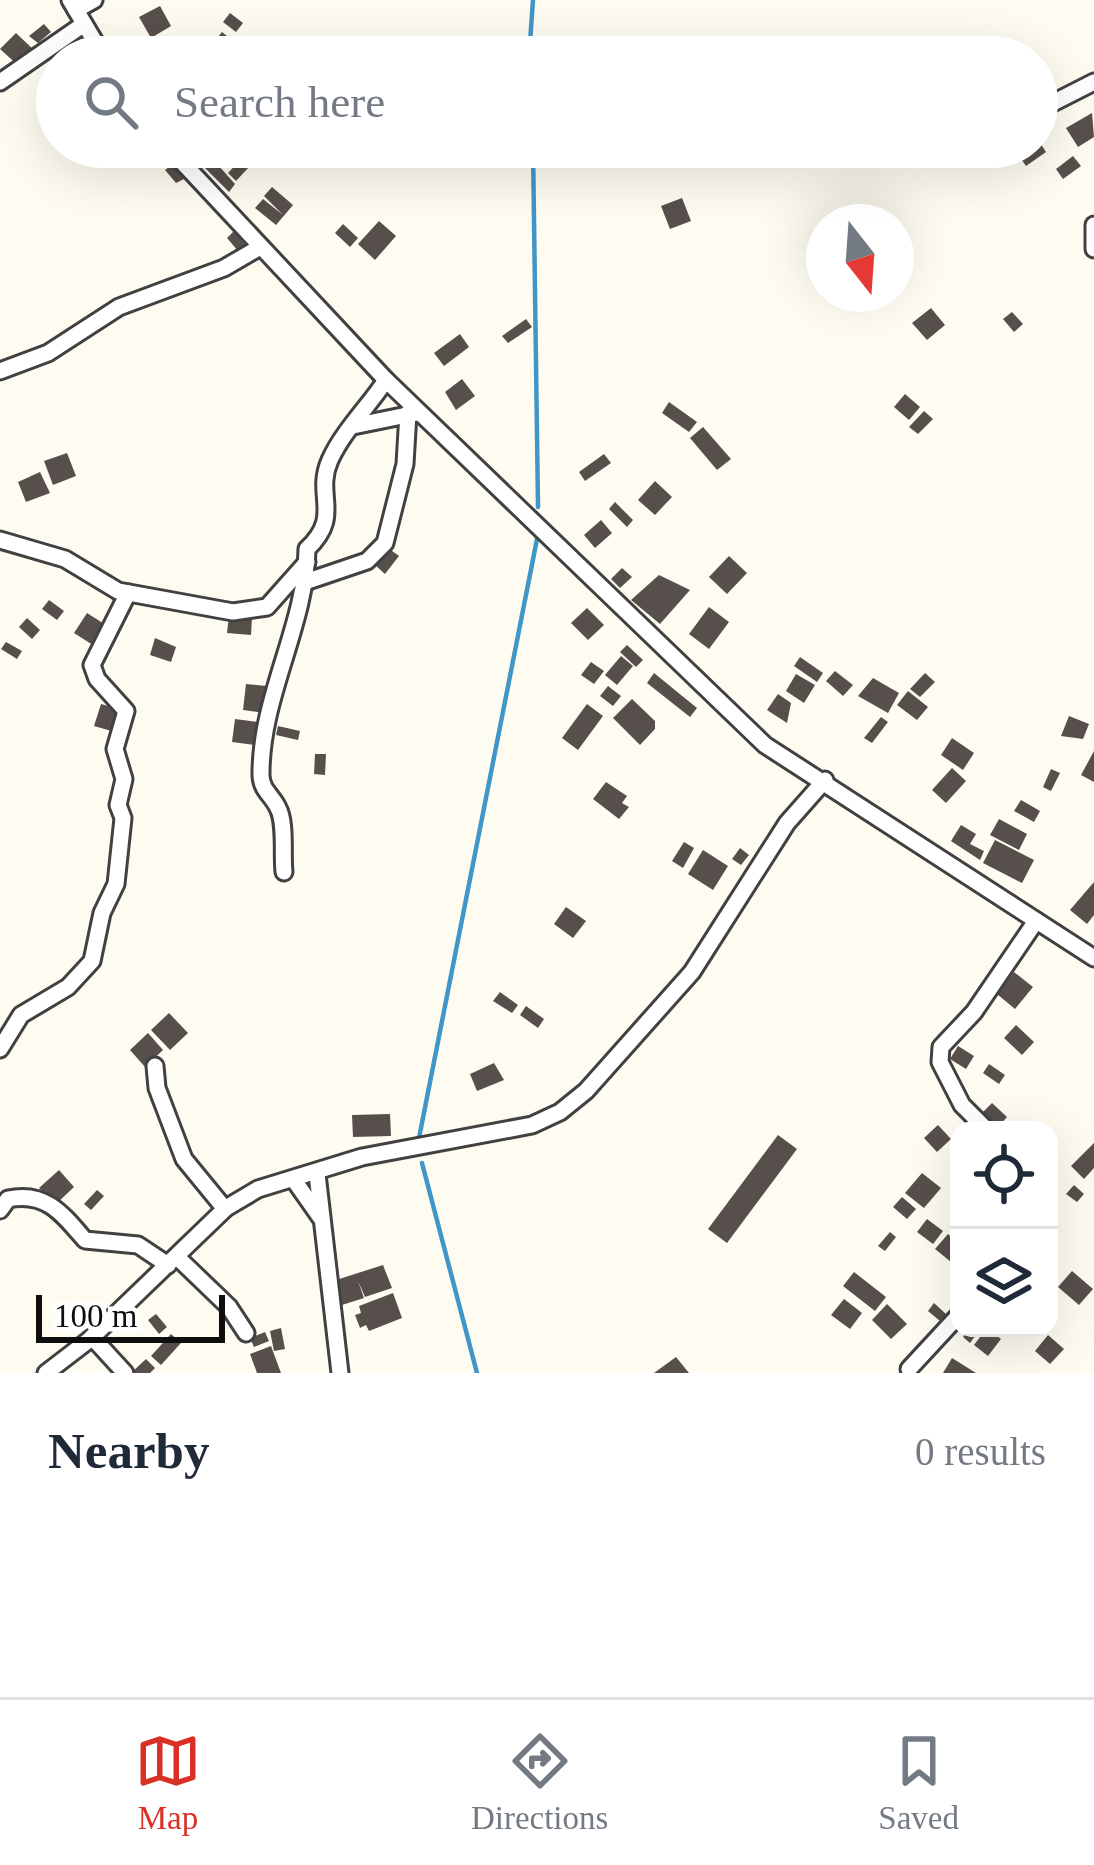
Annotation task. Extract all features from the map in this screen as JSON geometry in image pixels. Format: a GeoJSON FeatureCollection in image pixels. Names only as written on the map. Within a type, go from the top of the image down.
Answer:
{"type":"FeatureCollection","features":[{"type":"Feature","properties":{"kind":"street"},"geometry":{"type":"LineString","coordinates":[[49,36],[94,0]]}},
{"type":"Feature","properties":{"kind":"street"},"geometry":{"type":"LineString","coordinates":[[0,82],[36,48]]}},
{"type":"Feature","properties":{"kind":"street"},"geometry":{"type":"LineString","coordinates":[[1058,100],[1094,82]]}},
{"type":"Feature","properties":{"kind":"street"},"geometry":{"type":"LineString","coordinates":[[187,168],[414,413],[765,745],[1094,958]]}},
{"type":"Feature","properties":{"kind":"street"},"geometry":{"type":"LineString","coordinates":[[1094,225],[1094,249]]}},
{"type":"Feature","properties":{"kind":"street"},"geometry":{"type":"LineString","coordinates":[[0,371],[48,353],[119,307],[224,268],[260,247]]}},
{"type":"Feature","properties":{"kind":"street"},"geometry":{"type":"LineString","coordinates":[[284,872],[279,810],[265,792],[261,774],[274,683],[308,580],[307,549],[322,534],[329,512],[328,463],[386,380]]}},
{"type":"Feature","properties":{"kind":"street"},"geometry":{"type":"LineString","coordinates":[[352,426],[414,413]]}},
{"type":"Feature","properties":{"kind":"street"},"geometry":{"type":"LineString","coordinates":[[308,580],[368,561],[386,543],[414,413]]}},
{"type":"Feature","properties":{"kind":"street"},"geometry":{"type":"LineString","coordinates":[[2,544],[65,559],[128,593],[252,613],[267,607],[307,562]]}},
{"type":"Feature","properties":{"kind":"street"},"geometry":{"type":"LineString","coordinates":[[0,1049],[21,1015],[87,970],[116,884],[123,818],[118,805],[124,778],[115,749],[126,710],[97,679],[92,664],[128,593]]}},
{"type":"Feature","properties":{"kind":"street"},"geometry":{"type":"LineString","coordinates":[[46,1373],[92,1337],[225,1209],[258,1189],[362,1157],[512,1131],[560,1112],[586,1091],[692,972],[787,823],[825,780]]}},
{"type":"Feature","properties":{"kind":"street"},"geometry":{"type":"LineString","coordinates":[[978,1121],[962,1105],[940,1062],[941,1047],[974,1012],[1036,921]]}},
{"type":"Feature","properties":{"kind":"street"},"geometry":{"type":"LineString","coordinates":[[154,1066],[157,1088],[184,1159],[225,1209]]}},
{"type":"Feature","properties":{"kind":"street"},"geometry":{"type":"LineString","coordinates":[[317,1174],[340,1373]]}},
{"type":"Feature","properties":{"kind":"street"},"geometry":{"type":"LineString","coordinates":[[294,1180],[324,1223]]}},
{"type":"Feature","properties":{"kind":"street"},"geometry":{"type":"LineString","coordinates":[[0,1210],[8,1199],[29,1195],[60,1210],[85,1240],[138,1245],[173,1261],[229,1307],[246,1333]]}},
{"type":"Feature","properties":{"kind":"street"},"geometry":{"type":"LineString","coordinates":[[909,1369],[950,1325]]}},
{"type":"Feature","properties":{"kind":"street"},"geometry":{"type":"LineString","coordinates":[[92,1337],[125,1373]]}},
{"type":"Feature","properties":{"kind":"building"},"geometry":{"type":"Polygon","coordinates":[[[160,6],[171,26],[150,36],[139,17],[160,6]]]}},
{"type":"Feature","properties":{"kind":"building"},"geometry":{"type":"Polygon","coordinates":[[[230,13],[243,23],[236,32],[223,22],[230,13]]]}},
{"type":"Feature","properties":{"kind":"building"},"geometry":{"type":"Polygon","coordinates":[[[44,24],[51,32],[36,36],[36,41],[29,36],[44,24]]]}},
{"type":"Feature","properties":{"kind":"building"},"geometry":{"type":"Polygon","coordinates":[[[16,33],[36,52],[21,68],[0,49],[16,33]]]}},
{"type":"Feature","properties":{"kind":"building"},"geometry":{"type":"Polygon","coordinates":[[[1092,113],[1094,137],[1078,147],[1066,128],[1092,113]]]}},
{"type":"Feature","properties":{"kind":"building"},"geometry":{"type":"Polygon","coordinates":[[[1073,156],[1081,166],[1063,179],[1058,167],[1073,156]]]}},
{"type":"Feature","properties":{"kind":"building"},"geometry":{"type":"Polygon","coordinates":[[[177,168],[186,178],[176,183],[165,170],[177,168]]]}},
{"type":"Feature","properties":{"kind":"building"},"geometry":{"type":"Polygon","coordinates":[[[205,168],[221,168],[235,184],[229,192],[205,168]]]}},
{"type":"Feature","properties":{"kind":"building"},"geometry":{"type":"Polygon","coordinates":[[[233,168],[248,168],[236,181],[228,173],[233,168]]]}},
{"type":"Feature","properties":{"kind":"building"},"geometry":{"type":"Polygon","coordinates":[[[272,187],[293,205],[276,225],[255,208],[263,199],[283,215],[264,196],[272,187]]]}},
{"type":"Feature","properties":{"kind":"building"},"geometry":{"type":"Polygon","coordinates":[[[682,198],[691,221],[670,229],[661,206],[682,198]]]}},
{"type":"Feature","properties":{"kind":"building"},"geometry":{"type":"Polygon","coordinates":[[[379,221],[396,236],[375,260],[358,244],[379,221]]]}},
{"type":"Feature","properties":{"kind":"building"},"geometry":{"type":"Polygon","coordinates":[[[343,224],[358,238],[350,247],[335,233],[343,224]]]}},
{"type":"Feature","properties":{"kind":"building"},"geometry":{"type":"Polygon","coordinates":[[[234,231],[245,245],[238,251],[227,238],[234,231]]]}},
{"type":"Feature","properties":{"kind":"building"},"geometry":{"type":"Polygon","coordinates":[[[931,308],[945,325],[927,340],[912,323],[931,308]]]}},
{"type":"Feature","properties":{"kind":"building"},"geometry":{"type":"Polygon","coordinates":[[[1012,312],[1023,324],[1014,332],[1003,319],[1012,312]]]}},
{"type":"Feature","properties":{"kind":"building"},"geometry":{"type":"Polygon","coordinates":[[[526,319],[532,327],[508,343],[502,336],[526,319]]]}},
{"type":"Feature","properties":{"kind":"building"},"geometry":{"type":"Polygon","coordinates":[[[460,334],[469,347],[444,366],[434,353],[460,334]]]}},
{"type":"Feature","properties":{"kind":"building"},"geometry":{"type":"Polygon","coordinates":[[[462,379],[475,396],[456,410],[445,392],[462,379]]]}},
{"type":"Feature","properties":{"kind":"building"},"geometry":{"type":"Polygon","coordinates":[[[905,394],[920,407],[909,420],[894,407],[905,394]]]}},
{"type":"Feature","properties":{"kind":"building"},"geometry":{"type":"Polygon","coordinates":[[[669,402],[697,422],[689,432],[662,413],[669,402]]]}},
{"type":"Feature","properties":{"kind":"building"},"geometry":{"type":"Polygon","coordinates":[[[924,411],[933,419],[918,434],[909,427],[924,411]]]}},
{"type":"Feature","properties":{"kind":"building"},"geometry":{"type":"Polygon","coordinates":[[[703,427],[731,459],[717,470],[690,438],[703,427]]]}},
{"type":"Feature","properties":{"kind":"building"},"geometry":{"type":"Polygon","coordinates":[[[67,453],[76,476],[53,485],[44,461],[67,453]]]}},
{"type":"Feature","properties":{"kind":"building"},"geometry":{"type":"Polygon","coordinates":[[[604,454],[611,463],[585,481],[579,472],[604,454]]]}},
{"type":"Feature","properties":{"kind":"building"},"geometry":{"type":"Polygon","coordinates":[[[40,472],[50,493],[26,502],[18,482],[40,472]]]}},
{"type":"Feature","properties":{"kind":"building"},"geometry":{"type":"Polygon","coordinates":[[[655,481],[672,497],[655,515],[638,500],[655,481]]]}},
{"type":"Feature","properties":{"kind":"building"},"geometry":{"type":"Polygon","coordinates":[[[615,502],[633,520],[627,527],[609,509],[615,502]]]}},
{"type":"Feature","properties":{"kind":"building"},"geometry":{"type":"Polygon","coordinates":[[[601,520],[612,533],[595,548],[584,535],[601,520]]]}},
{"type":"Feature","properties":{"kind":"building"},"geometry":{"type":"Polygon","coordinates":[[[388,548],[399,556],[385,574],[375,565],[388,548]]]}},
{"type":"Feature","properties":{"kind":"building"},"geometry":{"type":"Polygon","coordinates":[[[729,556],[747,573],[727,594],[709,577],[729,556]]]}},
{"type":"Feature","properties":{"kind":"building"},"geometry":{"type":"Polygon","coordinates":[[[622,568],[632,577],[620,588],[611,579],[622,568]]]}},
{"type":"Feature","properties":{"kind":"building"},"geometry":{"type":"Polygon","coordinates":[[[659,575],[690,590],[660,624],[631,600],[659,575]]]}},
{"type":"Feature","properties":{"kind":"building"},"geometry":{"type":"Polygon","coordinates":[[[49,600],[64,611],[57,620],[42,609],[49,600]]]}},
{"type":"Feature","properties":{"kind":"building"},"geometry":{"type":"Polygon","coordinates":[[[709,607],[729,622],[709,649],[689,634],[709,607]]]}},
{"type":"Feature","properties":{"kind":"building"},"geometry":{"type":"Polygon","coordinates":[[[587,608],[604,625],[588,640],[571,623],[587,608]]]}},
{"type":"Feature","properties":{"kind":"building"},"geometry":{"type":"Polygon","coordinates":[[[87,613],[109,627],[96,647],[74,633],[87,613]]]}},
{"type":"Feature","properties":{"kind":"building"},"geometry":{"type":"Polygon","coordinates":[[[229,616],[252,618],[251,635],[227,633],[229,616]]]}},
{"type":"Feature","properties":{"kind":"building"},"geometry":{"type":"Polygon","coordinates":[[[27,618],[40,630],[32,639],[19,627],[27,618]]]}},
{"type":"Feature","properties":{"kind":"building"},"geometry":{"type":"Polygon","coordinates":[[[155,638],[176,647],[171,662],[150,655],[155,638]]]}},
{"type":"Feature","properties":{"kind":"building"},"geometry":{"type":"Polygon","coordinates":[[[6,642],[22,651],[17,659],[1,649],[6,642]]]}},
{"type":"Feature","properties":{"kind":"building"},"geometry":{"type":"Polygon","coordinates":[[[627,645],[643,660],[636,667],[620,652],[627,645]]]}},
{"type":"Feature","properties":{"kind":"building"},"geometry":{"type":"Polygon","coordinates":[[[621,656],[633,666],[617,685],[605,675],[621,656]]]}},
{"type":"Feature","properties":{"kind":"building"},"geometry":{"type":"Polygon","coordinates":[[[800,657],[823,673],[817,682],[794,666],[800,657]]]}},
{"type":"Feature","properties":{"kind":"building"},"geometry":{"type":"Polygon","coordinates":[[[591,662],[604,671],[594,684],[581,675],[591,662]]]}},
{"type":"Feature","properties":{"kind":"building"},"geometry":{"type":"Polygon","coordinates":[[[835,671],[853,685],[843,696],[826,681],[835,671]]]}},
{"type":"Feature","properties":{"kind":"building"},"geometry":{"type":"Polygon","coordinates":[[[654,673],[697,708],[690,717],[647,683],[654,673]]]}},
{"type":"Feature","properties":{"kind":"building"},"geometry":{"type":"Polygon","coordinates":[[[925,673],[935,682],[920,697],[910,689],[925,673]]]}},
{"type":"Feature","properties":{"kind":"building"},"geometry":{"type":"Polygon","coordinates":[[[796,674],[815,685],[804,703],[786,691],[796,674]]]}},
{"type":"Feature","properties":{"kind":"building"},"geometry":{"type":"Polygon","coordinates":[[[873,678],[899,693],[888,713],[858,696],[873,678]]]}},
{"type":"Feature","properties":{"kind":"building"},"geometry":{"type":"Polygon","coordinates":[[[246,684],[267,686],[265,713],[243,710],[246,684]]]}},
{"type":"Feature","properties":{"kind":"building"},"geometry":{"type":"Polygon","coordinates":[[[608,686],[621,696],[613,706],[600,696],[608,686]]]}},
{"type":"Feature","properties":{"kind":"building"},"geometry":{"type":"Polygon","coordinates":[[[908,691],[928,707],[917,720],[897,705],[908,691]]]}},
{"type":"Feature","properties":{"kind":"building"},"geometry":{"type":"Polygon","coordinates":[[[778,694],[791,703],[787,723],[767,710],[778,694]]]}},
{"type":"Feature","properties":{"kind":"building"},"geometry":{"type":"Polygon","coordinates":[[[632,699],[655,721],[655,729],[640,745],[613,718],[632,699]]]}},
{"type":"Feature","properties":{"kind":"building"},"geometry":{"type":"Polygon","coordinates":[[[101,704],[122,710],[115,732],[94,726],[101,704]]]}},
{"type":"Feature","properties":{"kind":"building"},"geometry":{"type":"Polygon","coordinates":[[[587,704],[603,716],[578,750],[562,738],[587,704]]]}},
{"type":"Feature","properties":{"kind":"building"},"geometry":{"type":"Polygon","coordinates":[[[1069,716],[1089,724],[1083,739],[1061,736],[1069,716]]]}},
{"type":"Feature","properties":{"kind":"building"},"geometry":{"type":"Polygon","coordinates":[[[881,717],[888,722],[872,743],[864,738],[881,717]]]}},
{"type":"Feature","properties":{"kind":"building"},"geometry":{"type":"Polygon","coordinates":[[[235,719],[258,722],[255,745],[232,742],[235,719]]]}},
{"type":"Feature","properties":{"kind":"building"},"geometry":{"type":"Polygon","coordinates":[[[278,726],[300,731],[298,740],[276,735],[278,726]]]}},
{"type":"Feature","properties":{"kind":"building"},"geometry":{"type":"Polygon","coordinates":[[[952,738],[974,753],[963,770],[941,755],[952,738]]]}},
{"type":"Feature","properties":{"kind":"building"},"geometry":{"type":"Polygon","coordinates":[[[1094,751],[1094,782],[1081,775],[1094,751]]]}},
{"type":"Feature","properties":{"kind":"building"},"geometry":{"type":"Polygon","coordinates":[[[315,754],[326,754],[325,775],[314,774],[315,754]]]}},
{"type":"Feature","properties":{"kind":"building"},"geometry":{"type":"Polygon","coordinates":[[[952,768],[966,781],[946,803],[932,790],[952,768]]]}},
{"type":"Feature","properties":{"kind":"building"},"geometry":{"type":"Polygon","coordinates":[[[1051,769],[1060,773],[1051,791],[1043,787],[1051,769]]]}},
{"type":"Feature","properties":{"kind":"building"},"geometry":{"type":"Polygon","coordinates":[[[606,782],[627,796],[622,803],[629,807],[619,819],[593,799],[606,782]]]}},
{"type":"Feature","properties":{"kind":"building"},"geometry":{"type":"Polygon","coordinates":[[[1021,800],[1040,811],[1034,822],[1014,811],[1021,800]]]}},
{"type":"Feature","properties":{"kind":"building"},"geometry":{"type":"Polygon","coordinates":[[[999,819],[1027,834],[1019,850],[990,835],[999,819]]]}},
{"type":"Feature","properties":{"kind":"building"},"geometry":{"type":"Polygon","coordinates":[[[961,825],[976,834],[970,844],[984,851],[980,860],[951,841],[961,825]]]}},
{"type":"Feature","properties":{"kind":"building"},"geometry":{"type":"Polygon","coordinates":[[[995,840],[1034,860],[1022,883],[983,863],[995,840]]]}},
{"type":"Feature","properties":{"kind":"building"},"geometry":{"type":"Polygon","coordinates":[[[684,842],[694,848],[683,868],[672,861],[684,842]]]}},
{"type":"Feature","properties":{"kind":"building"},"geometry":{"type":"Polygon","coordinates":[[[740,848],[749,855],[741,865],[732,859],[740,848]]]}},
{"type":"Feature","properties":{"kind":"building"},"geometry":{"type":"Polygon","coordinates":[[[703,850],[728,866],[713,890],[688,874],[703,850]]]}},
{"type":"Feature","properties":{"kind":"building"},"geometry":{"type":"Polygon","coordinates":[[[1094,882],[1094,915],[1087,924],[1070,910],[1094,882]]]}},
{"type":"Feature","properties":{"kind":"building"},"geometry":{"type":"Polygon","coordinates":[[[566,907],[586,921],[573,938],[554,924],[566,907]]]}},
{"type":"Feature","properties":{"kind":"building"},"geometry":{"type":"Polygon","coordinates":[[[1014,972],[1033,987],[1015,1009],[997,994],[1014,972]]]}},
{"type":"Feature","properties":{"kind":"building"},"geometry":{"type":"Polygon","coordinates":[[[500,992],[518,1005],[512,1013],[493,1001],[500,992]]]}},
{"type":"Feature","properties":{"kind":"building"},"geometry":{"type":"Polygon","coordinates":[[[526,1006],[544,1019],[538,1028],[520,1015],[526,1006]]]}},
{"type":"Feature","properties":{"kind":"building"},"geometry":{"type":"Polygon","coordinates":[[[169,1013],[188,1033],[170,1050],[151,1030],[169,1013]]]}},
{"type":"Feature","properties":{"kind":"building"},"geometry":{"type":"Polygon","coordinates":[[[1016,1025],[1034,1042],[1022,1055],[1004,1038],[1016,1025]]]}},
{"type":"Feature","properties":{"kind":"building"},"geometry":{"type":"Polygon","coordinates":[[[148,1033],[163,1050],[145,1067],[130,1050],[148,1033]]]}},
{"type":"Feature","properties":{"kind":"building"},"geometry":{"type":"Polygon","coordinates":[[[958,1046],[974,1056],[966,1069],[950,1059],[958,1046]]]}},
{"type":"Feature","properties":{"kind":"building"},"geometry":{"type":"Polygon","coordinates":[[[494,1063],[504,1080],[477,1091],[470,1074],[494,1063]]]}},
{"type":"Feature","properties":{"kind":"building"},"geometry":{"type":"Polygon","coordinates":[[[989,1064],[1005,1075],[999,1084],[983,1073],[989,1064]]]}},
{"type":"Feature","properties":{"kind":"building"},"geometry":{"type":"Polygon","coordinates":[[[992,1103],[1007,1117],[992,1121],[983,1112],[992,1103]]]}},
{"type":"Feature","properties":{"kind":"building"},"geometry":{"type":"Polygon","coordinates":[[[390,1114],[391,1136],[353,1137],[352,1115],[390,1114]]]}},
{"type":"Feature","properties":{"kind":"building"},"geometry":{"type":"Polygon","coordinates":[[[938,1125],[950,1140],[937,1152],[924,1138],[938,1125]]]}},
{"type":"Feature","properties":{"kind":"building"},"geometry":{"type":"Polygon","coordinates":[[[778,1135],[797,1149],[727,1243],[708,1229],[778,1135]]]}},
{"type":"Feature","properties":{"kind":"building"},"geometry":{"type":"Polygon","coordinates":[[[1094,1143],[1094,1168],[1084,1179],[1071,1166],[1094,1143]]]}},
{"type":"Feature","properties":{"kind":"building"},"geometry":{"type":"Polygon","coordinates":[[[59,1170],[74,1187],[55,1205],[39,1188],[59,1170]]]}},
{"type":"Feature","properties":{"kind":"building"},"geometry":{"type":"Polygon","coordinates":[[[922,1173],[941,1188],[924,1208],[905,1193],[922,1173]]]}},
{"type":"Feature","properties":{"kind":"building"},"geometry":{"type":"Polygon","coordinates":[[[1074,1185],[1084,1194],[1077,1202],[1066,1194],[1074,1185]]]}},
{"type":"Feature","properties":{"kind":"building"},"geometry":{"type":"Polygon","coordinates":[[[97,1190],[104,1196],[91,1210],[84,1204],[97,1190]]]}},
{"type":"Feature","properties":{"kind":"building"},"geometry":{"type":"Polygon","coordinates":[[[902,1197],[916,1209],[907,1219],[893,1207],[902,1197]]]}},
{"type":"Feature","properties":{"kind":"building"},"geometry":{"type":"Polygon","coordinates":[[[927,1219],[943,1231],[933,1244],[917,1232],[927,1219]]]}},
{"type":"Feature","properties":{"kind":"building"},"geometry":{"type":"Polygon","coordinates":[[[890,1232],[896,1237],[885,1251],[878,1246],[890,1232]]]}},
{"type":"Feature","properties":{"kind":"building"},"geometry":{"type":"Polygon","coordinates":[[[948,1234],[950,1236],[950,1261],[935,1249],[948,1234]]]}},
{"type":"Feature","properties":{"kind":"building"},"geometry":{"type":"Polygon","coordinates":[[[383,1265],[392,1288],[365,1297],[358,1281],[364,1298],[342,1305],[333,1281],[383,1265]]]}},
{"type":"Feature","properties":{"kind":"building"},"geometry":{"type":"Polygon","coordinates":[[[1072,1271],[1093,1289],[1079,1305],[1058,1287],[1072,1271]]]}},
{"type":"Feature","properties":{"kind":"building"},"geometry":{"type":"Polygon","coordinates":[[[854,1272],[886,1297],[875,1311],[843,1286],[854,1272]]]}},
{"type":"Feature","properties":{"kind":"building"},"geometry":{"type":"Polygon","coordinates":[[[393,1293],[402,1318],[369,1331],[366,1325],[360,1328],[355,1315],[361,1313],[359,1306],[393,1293]]]}},
{"type":"Feature","properties":{"kind":"building"},"geometry":{"type":"Polygon","coordinates":[[[844,1299],[862,1313],[850,1329],[831,1315],[844,1299]]]}},
{"type":"Feature","properties":{"kind":"building"},"geometry":{"type":"Polygon","coordinates":[[[934,1303],[946,1314],[940,1321],[928,1311],[934,1303]]]}},
{"type":"Feature","properties":{"kind":"building"},"geometry":{"type":"Polygon","coordinates":[[[887,1304],[907,1324],[891,1339],[872,1320],[887,1304]]]}},
{"type":"Feature","properties":{"kind":"building"},"geometry":{"type":"Polygon","coordinates":[[[156,1314],[167,1327],[159,1334],[148,1320],[156,1314]]]}},
{"type":"Feature","properties":{"kind":"building"},"geometry":{"type":"Polygon","coordinates":[[[281,1328],[285,1349],[274,1351],[270,1331],[281,1328]]]}},
{"type":"Feature","properties":{"kind":"building"},"geometry":{"type":"Polygon","coordinates":[[[265,1332],[269,1341],[254,1347],[250,1338],[265,1332]]]}},
{"type":"Feature","properties":{"kind":"building"},"geometry":{"type":"Polygon","coordinates":[[[171,1334],[181,1343],[161,1365],[151,1356],[171,1334]]]}},
{"type":"Feature","properties":{"kind":"building"},"geometry":{"type":"Polygon","coordinates":[[[980,1337],[1001,1339],[988,1356],[974,1345],[980,1337]]]}},
{"type":"Feature","properties":{"kind":"building"},"geometry":{"type":"Polygon","coordinates":[[[1046,1337],[1064,1349],[1050,1364],[1035,1351],[1046,1337]]]}},
{"type":"Feature","properties":{"kind":"building"},"geometry":{"type":"Polygon","coordinates":[[[271,1346],[281,1373],[257,1373],[250,1354],[271,1346]]]}},
{"type":"Feature","properties":{"kind":"building"},"geometry":{"type":"Polygon","coordinates":[[[676,1357],[689,1373],[654,1373],[676,1357]]]}},
{"type":"Feature","properties":{"kind":"building"},"geometry":{"type":"Polygon","coordinates":[[[952,1358],[976,1373],[943,1373],[952,1358]]]}},
{"type":"Feature","properties":{"kind":"building"},"geometry":{"type":"Polygon","coordinates":[[[146,1359],[155,1368],[150,1373],[131,1373],[146,1359]]]}},
{"type":"Feature","properties":{"kind":"waterway"},"geometry":{"type":"LineString","coordinates":[[530,36],[533,0]]}},
{"type":"Feature","properties":{"kind":"waterway"},"geometry":{"type":"LineString","coordinates":[[533,168],[538,507]]}},
{"type":"Feature","properties":{"kind":"waterway"},"geometry":{"type":"LineString","coordinates":[[419,1138],[538,534]]}},
{"type":"Feature","properties":{"kind":"waterway"},"geometry":{"type":"LineString","coordinates":[[422,1163],[477,1373]]}}]}
